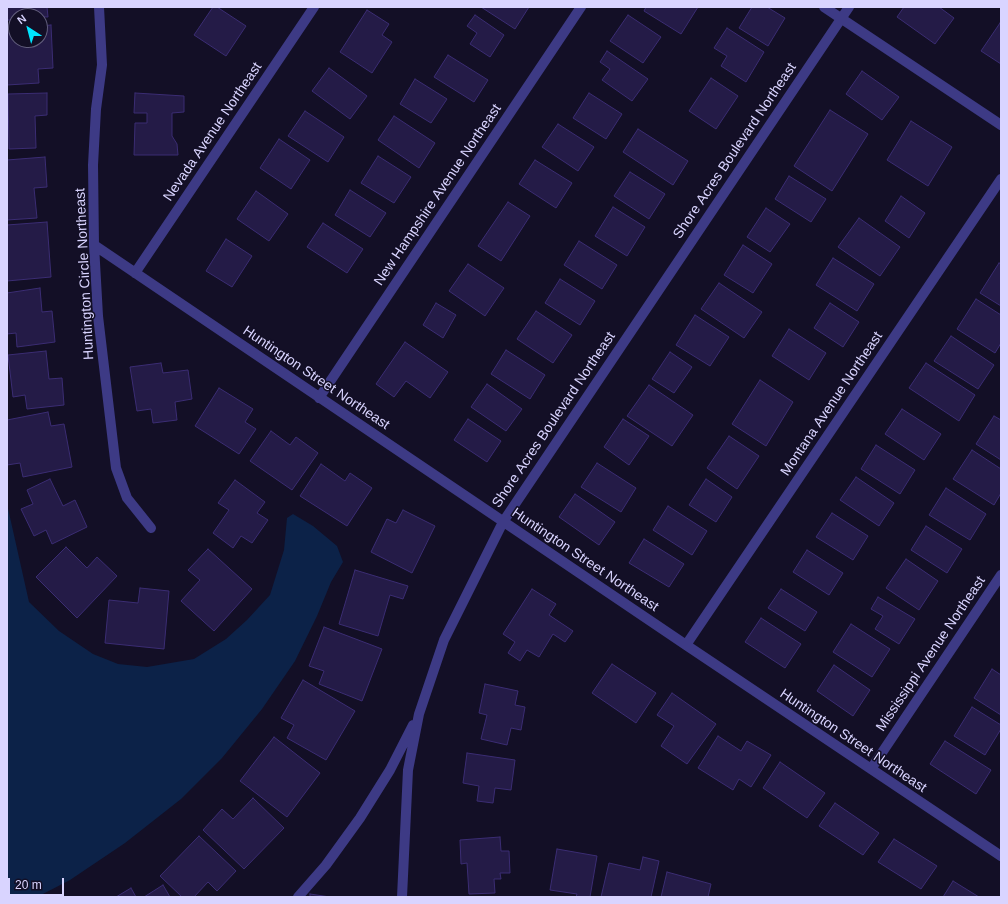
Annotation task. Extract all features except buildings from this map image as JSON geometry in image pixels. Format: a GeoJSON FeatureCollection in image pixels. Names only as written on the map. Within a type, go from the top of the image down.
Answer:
{"type":"FeatureCollection","features":[{"type":"Feature","properties":{"kind":"street","name":"Huntington Circle Northeast"},"geometry":{"type":"LineString","coordinates":[[99,7],[102,65],[96,109],[93,165],[94,245],[98,316],[116,468],[127,498],[151,528]]}},
{"type":"Feature","properties":{"kind":"street","name":"Nevada Avenue Northeast"},"geometry":{"type":"LineString","coordinates":[[135,273],[314,7]]}},
{"type":"Feature","properties":{"kind":"street","name":"New Hampshire Avenue Northeast"},"geometry":{"type":"LineString","coordinates":[[319,398],[580,7]]}},
{"type":"Feature","properties":{"kind":"street"},"geometry":{"type":"LineString","coordinates":[[824,7],[1001,125]]}},
{"type":"Feature","properties":{"kind":"street","name":"Shore Acres Boulevard Northeast"},"geometry":{"type":"LineString","coordinates":[[402,897],[408,770],[419,714],[444,640],[503,522],[849,7]]}},
{"type":"Feature","properties":{"kind":"street","name":"Montana Avenue Northeast"},"geometry":{"type":"LineString","coordinates":[[686,645],[1001,179]]}},
{"type":"Feature","properties":{"kind":"street","name":"Huntington Street Northeast"},"geometry":{"type":"LineString","coordinates":[[94,245],[503,522],[1001,856]]}},
{"type":"Feature","properties":{"kind":"street","name":"Mississippi Avenue Northeast"},"geometry":{"type":"LineString","coordinates":[[871,769],[1001,575]]}},
{"type":"Feature","properties":{"kind":"street"},"geometry":{"type":"LineString","coordinates":[[298,897],[326,865],[360,818],[390,770],[419,714]]}},
{"type":"Feature","properties":{"kind":"water"},"geometry":{"type":"Polygon","coordinates":[[[7,504],[29,602],[59,631],[93,654],[118,664],[147,667],[194,659],[226,639],[247,620],[270,595],[284,550],[287,518],[293,514],[313,526],[337,546],[343,562],[331,582],[317,616],[295,661],[262,709],[222,758],[181,799],[125,843],[70,880],[37,897],[7,897],[7,504]]]}}]}
